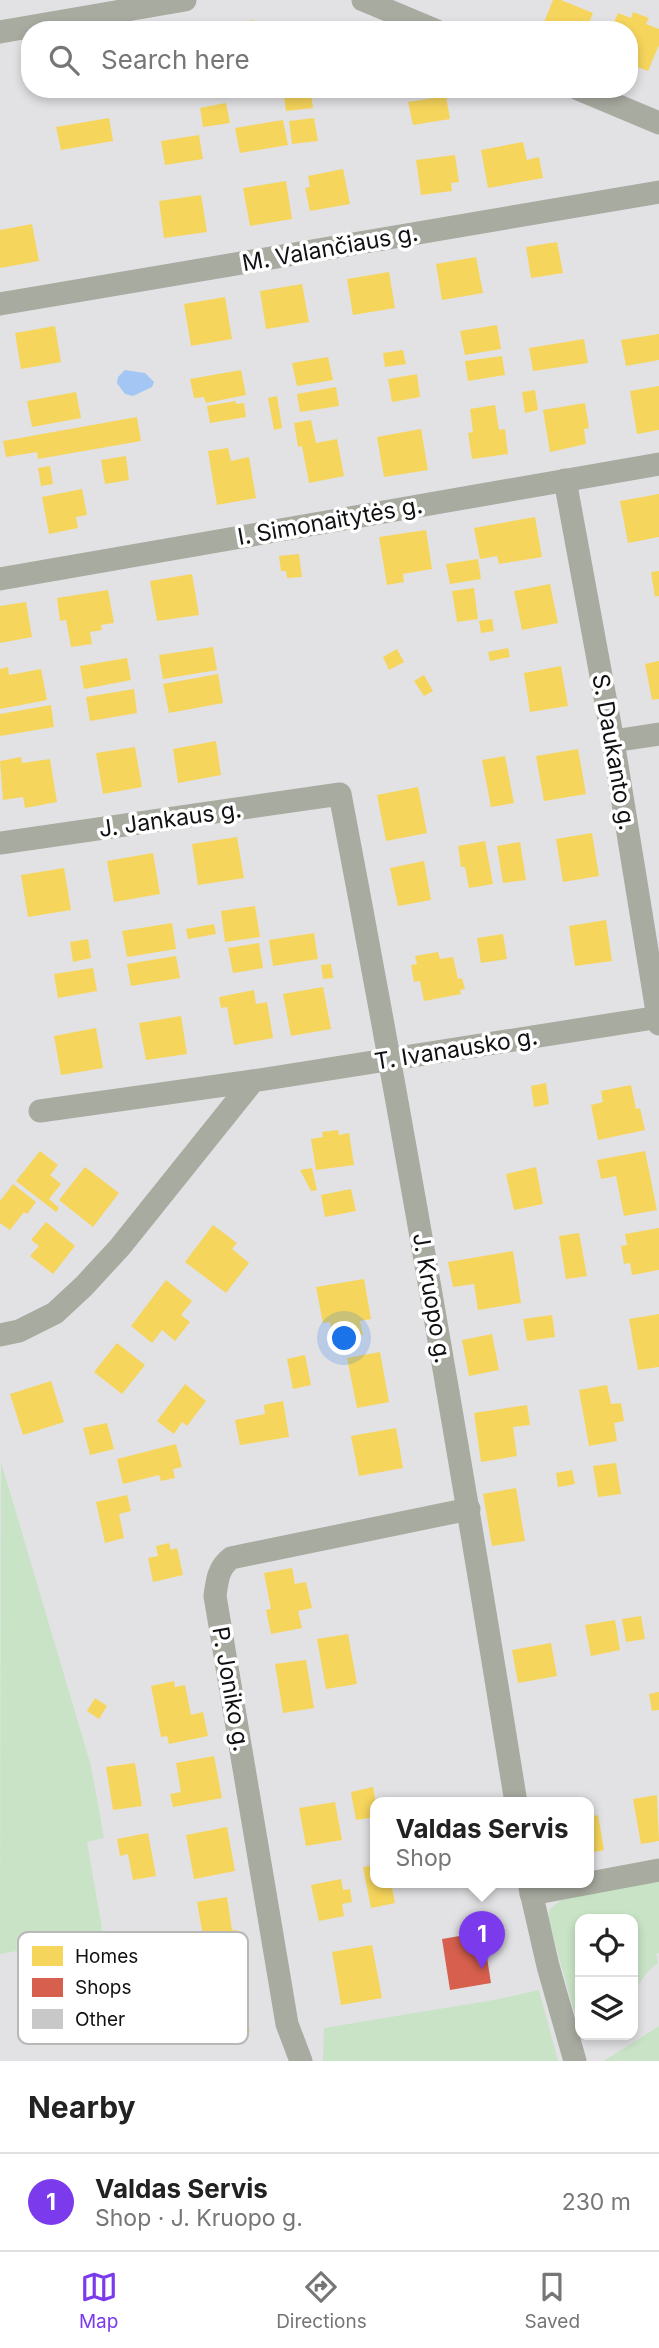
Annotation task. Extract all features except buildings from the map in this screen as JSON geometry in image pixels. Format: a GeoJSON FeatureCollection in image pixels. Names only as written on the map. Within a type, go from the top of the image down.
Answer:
{"type":"FeatureCollection","features":[{"type":"Feature","properties":{"kind":"street"},"geometry":{"type":"LineString","coordinates":[[64,21],[185,0]]}},
{"type":"Feature","properties":{"kind":"street"},"geometry":{"type":"LineString","coordinates":[[363,0],[413,21]]}},
{"type":"Feature","properties":{"kind":"street"},"geometry":{"type":"LineString","coordinates":[[0,32],[21,28]]}},
{"type":"Feature","properties":{"kind":"street"},"geometry":{"type":"LineString","coordinates":[[601,98],[659,122]]}},
{"type":"Feature","properties":{"kind":"street","name":"M. Valančiaus g."},"geometry":{"type":"LineString","coordinates":[[0,304],[659,192]]}},
{"type":"Feature","properties":{"kind":"street","name":"I. Simonaitytės g."},"geometry":{"type":"LineString","coordinates":[[0,579],[659,464]]}},
{"type":"Feature","properties":{"kind":"street","name":"S. Daukanto g."},"geometry":{"type":"LineString","coordinates":[[565,480],[613,741],[659,1019]]}},
{"type":"Feature","properties":{"kind":"street"},"geometry":{"type":"LineString","coordinates":[[613,741],[659,734]]}},
{"type":"Feature","properties":{"kind":"street","name":"J. Jankaus g."},"geometry":{"type":"LineString","coordinates":[[0,843],[340,794]]}},
{"type":"Feature","properties":{"kind":"street","name":"J. Kruopo g."},"geometry":{"type":"LineString","coordinates":[[340,794],[390,1059],[469,1509],[515,1797]]}},
{"type":"Feature","properties":{"kind":"street","name":"T. Ivanausko g."},"geometry":{"type":"LineString","coordinates":[[40,1111],[254,1082],[659,1019]]}},
{"type":"Feature","properties":{"kind":"street"},"geometry":{"type":"LineString","coordinates":[[0,1335],[19,1331],[55,1313],[84,1286],[120,1247],[254,1082]]}},
{"type":"Feature","properties":{"kind":"street","name":"P. Joniko g."},"geometry":{"type":"LineString","coordinates":[[301,2061],[285,2010],[215,1596],[217,1578],[225,1562],[231,1558],[469,1509]]}},
{"type":"Feature","properties":{"kind":"street"},"geometry":{"type":"LineString","coordinates":[[594,1880],[659,1870]]}},
{"type":"Feature","properties":{"kind":"street"},"geometry":{"type":"LineString","coordinates":[[530,1889],[575,2061]]}},
{"type":"Feature","properties":{"kind":"green space"},"geometry":{"type":"Polygon","coordinates":[[[1,1462],[91,1766],[104,1838],[87,1842],[102,1932],[18,1932],[18,1951],[0,1954],[1,1462]]]}},
{"type":"Feature","properties":{"kind":"green space"},"geometry":{"type":"Polygon","coordinates":[[[659,1878],[659,1953],[656,1954],[658,1963],[649,1970],[638,1987],[638,1914],[575,1914],[575,2015],[548,1917],[550,1909],[565,1897],[659,1878]]]}},
{"type":"Feature","properties":{"kind":"green space"},"geometry":{"type":"Polygon","coordinates":[[[539,1990],[558,2061],[323,2061],[324,2028],[539,1990]]]}},
{"type":"Feature","properties":{"kind":"green space"},"geometry":{"type":"Polygon","coordinates":[[[659,2026],[659,2061],[604,2061],[638,2040],[659,2026]]]}},
{"type":"Feature","properties":{"kind":"water"},"geometry":{"type":"Polygon","coordinates":[[[125,370],[145,373],[154,382],[152,387],[133,396],[125,394],[117,383],[118,377],[125,370]]]}},
{"type":"Feature","properties":{"kind":"place","name":"Valdas Servis"},"geometry":{"type":"Point","coordinates":[482,1969]}}]}
